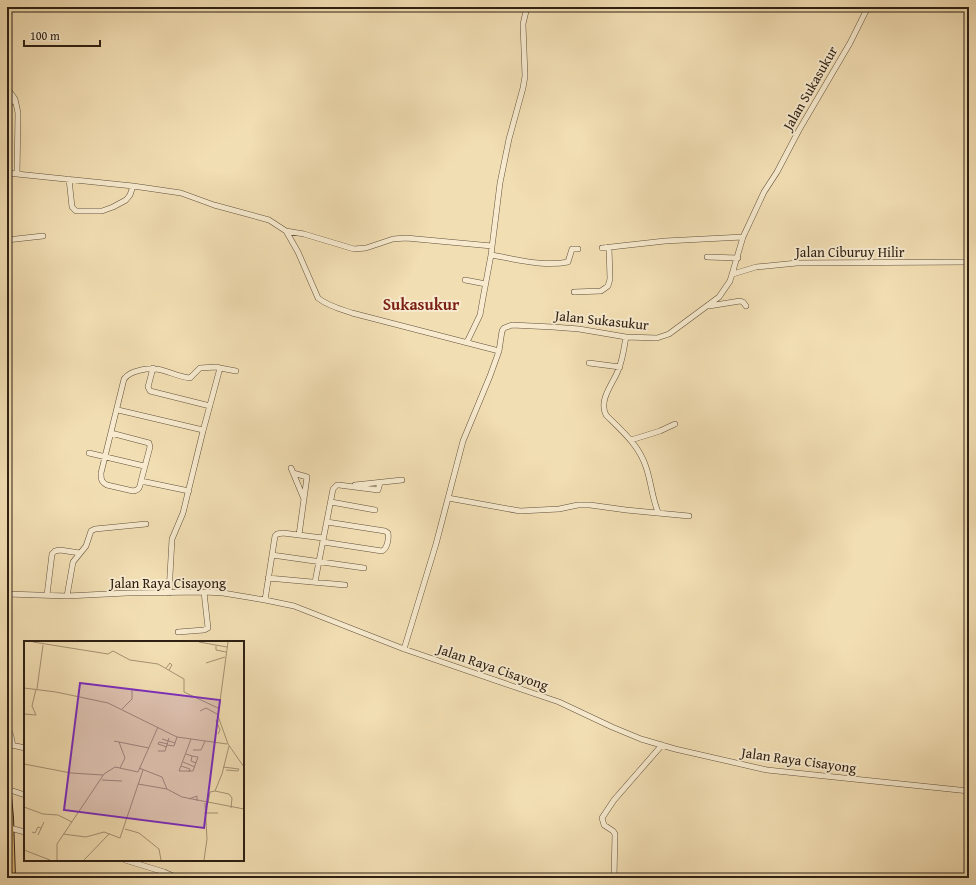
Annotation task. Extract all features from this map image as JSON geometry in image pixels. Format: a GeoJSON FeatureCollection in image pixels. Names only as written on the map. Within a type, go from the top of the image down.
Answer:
{"type":"FeatureCollection","features":[{"type":"Feature","properties":{"kind":"highway"},"geometry":{"type":"LineString","coordinates":[[7,796],[9,806],[11,878]]}},
{"type":"Feature","properties":{"kind":"street"},"geometry":{"type":"LineString","coordinates":[[467,342],[480,315],[491,255],[500,182],[525,76],[523,24],[527,7]]}},
{"type":"Feature","properties":{"kind":"street","name":"Jalan Sukasukur"},"geometry":{"type":"LineString","coordinates":[[404,649],[436,544],[463,440],[499,351],[502,331],[507,326],[512,325],[579,329],[626,336],[658,338],[669,334],[722,294],[733,274],[743,237],[764,192],[777,172],[799,130],[850,43],[868,7]]}},
{"type":"Feature","properties":{"kind":"street"},"geometry":{"type":"LineString","coordinates":[[7,88],[15,101],[18,113],[17,174]]}},
{"type":"Feature","properties":{"kind":"street"},"geometry":{"type":"LineString","coordinates":[[7,102],[15,101]]}},
{"type":"Feature","properties":{"kind":"street"},"geometry":{"type":"LineString","coordinates":[[7,173],[69,178],[181,193],[214,204],[257,215],[269,220],[286,231],[354,249],[366,248],[393,239],[406,238],[492,246]]}},
{"type":"Feature","properties":{"kind":"street"},"geometry":{"type":"LineString","coordinates":[[69,178],[72,207],[76,211],[102,211],[113,207],[126,200],[130,195],[133,186]]}},
{"type":"Feature","properties":{"kind":"street"},"geometry":{"type":"LineString","coordinates":[[286,231],[298,252],[318,298],[323,302],[334,308],[499,351]]}},
{"type":"Feature","properties":{"kind":"street"},"geometry":{"type":"LineString","coordinates":[[7,240],[43,236]]}},
{"type":"Feature","properties":{"kind":"street"},"geometry":{"type":"LineString","coordinates":[[602,248],[665,241],[743,237]]}},
{"type":"Feature","properties":{"kind":"street"},"geometry":{"type":"LineString","coordinates":[[574,292],[605,290],[610,279],[609,247]]}},
{"type":"Feature","properties":{"kind":"street"},"geometry":{"type":"LineString","coordinates":[[491,255],[527,262],[568,262],[572,249],[578,249]]}},
{"type":"Feature","properties":{"kind":"street"},"geometry":{"type":"LineString","coordinates":[[707,256],[738,258]]}},
{"type":"Feature","properties":{"kind":"street","name":"Jalan Ciburuy Hilir"},"geometry":{"type":"LineString","coordinates":[[733,274],[756,267],[797,263],[969,262]]}},
{"type":"Feature","properties":{"kind":"street"},"geometry":{"type":"LineString","coordinates":[[465,280],[486,284]]}},
{"type":"Feature","properties":{"kind":"street"},"geometry":{"type":"LineString","coordinates":[[708,306],[740,301],[746,306]]}},
{"type":"Feature","properties":{"kind":"street"},"geometry":{"type":"LineString","coordinates":[[626,336],[620,367],[606,395],[604,410],[606,415],[631,440],[642,458],[646,467],[658,512]]}},
{"type":"Feature","properties":{"kind":"street"},"geometry":{"type":"LineString","coordinates":[[589,363],[620,367]]}},
{"type":"Feature","properties":{"kind":"street"},"geometry":{"type":"LineString","coordinates":[[111,433],[149,443],[150,447],[144,466],[140,487],[136,490],[107,485],[103,483],[101,479],[101,473],[111,433],[118,410],[124,379],[128,374],[152,368],[190,378],[200,368],[216,367],[236,371]]}},
{"type":"Feature","properties":{"kind":"street"},"geometry":{"type":"LineString","coordinates":[[152,368],[148,387],[150,391],[210,406]]}},
{"type":"Feature","properties":{"kind":"street"},"geometry":{"type":"LineString","coordinates":[[169,593],[172,539],[183,513],[220,368]]}},
{"type":"Feature","properties":{"kind":"street"},"geometry":{"type":"LineString","coordinates":[[118,410],[203,430]]}},
{"type":"Feature","properties":{"kind":"street"},"geometry":{"type":"LineString","coordinates":[[631,440],[660,431],[675,424]]}},
{"type":"Feature","properties":{"kind":"street"},"geometry":{"type":"LineString","coordinates":[[89,453],[144,466]]}},
{"type":"Feature","properties":{"kind":"street"},"geometry":{"type":"LineString","coordinates":[[299,535],[305,500],[308,477],[292,470],[305,500]]}},
{"type":"Feature","properties":{"kind":"street"},"geometry":{"type":"LineString","coordinates":[[315,582],[335,486],[339,485],[378,490],[380,483],[402,480]]}},
{"type":"Feature","properties":{"kind":"street"},"geometry":{"type":"LineString","coordinates":[[141,481],[189,491]]}},
{"type":"Feature","properties":{"kind":"street"},"geometry":{"type":"LineString","coordinates":[[448,498],[520,511],[559,509],[578,505],[590,505],[689,516]]}},
{"type":"Feature","properties":{"kind":"street"},"geometry":{"type":"LineString","coordinates":[[331,502],[375,510]]}},
{"type":"Feature","properties":{"kind":"street"},"geometry":{"type":"LineString","coordinates":[[265,600],[275,536],[277,534],[299,535],[382,551],[386,548],[389,536],[388,533],[384,531],[327,522]]}},
{"type":"Feature","properties":{"kind":"street"},"geometry":{"type":"LineString","coordinates":[[67,596],[73,562],[86,546],[90,532],[93,530],[146,524]]}},
{"type":"Feature","properties":{"kind":"street"},"geometry":{"type":"LineString","coordinates":[[46,595],[52,554],[55,551],[60,550],[80,553]]}},
{"type":"Feature","properties":{"kind":"street"},"geometry":{"type":"LineString","coordinates":[[272,555],[364,568]]}},
{"type":"Feature","properties":{"kind":"street"},"geometry":{"type":"LineString","coordinates":[[268,578],[345,585]]}},
{"type":"Feature","properties":{"kind":"street"},"geometry":{"type":"LineString","coordinates":[[178,632],[204,630],[208,628],[204,592]]}},
{"type":"Feature","properties":{"kind":"street","name":"Jalan Raya Cisayong"},"geometry":{"type":"LineString","coordinates":[[7,594],[67,596],[204,592],[223,593],[265,600],[294,606],[404,649],[558,702],[641,739],[682,751],[768,770],[969,791]]}},
{"type":"Feature","properties":{"kind":"street"},"geometry":{"type":"LineString","coordinates":[[7,726],[13,746]]}},
{"type":"Feature","properties":{"kind":"street"},"geometry":{"type":"LineString","coordinates":[[7,744],[24,748]]}},
{"type":"Feature","properties":{"kind":"street"},"geometry":{"type":"LineString","coordinates":[[614,878],[615,834],[604,825],[602,818],[614,800],[662,745]]}},
{"type":"Feature","properties":{"kind":"street"},"geometry":{"type":"LineString","coordinates":[[7,789],[24,795]]}},
{"type":"Feature","properties":{"kind":"street"},"geometry":{"type":"LineString","coordinates":[[9,830],[24,832]]}},
{"type":"Feature","properties":{"kind":"street"},"geometry":{"type":"LineString","coordinates":[[128,861],[178,878]]}},
{"type":"Feature","properties":{"kind":"district","name":"Sukasukur"},"geometry":{"type":"Point","coordinates":[421,304]}}]}
